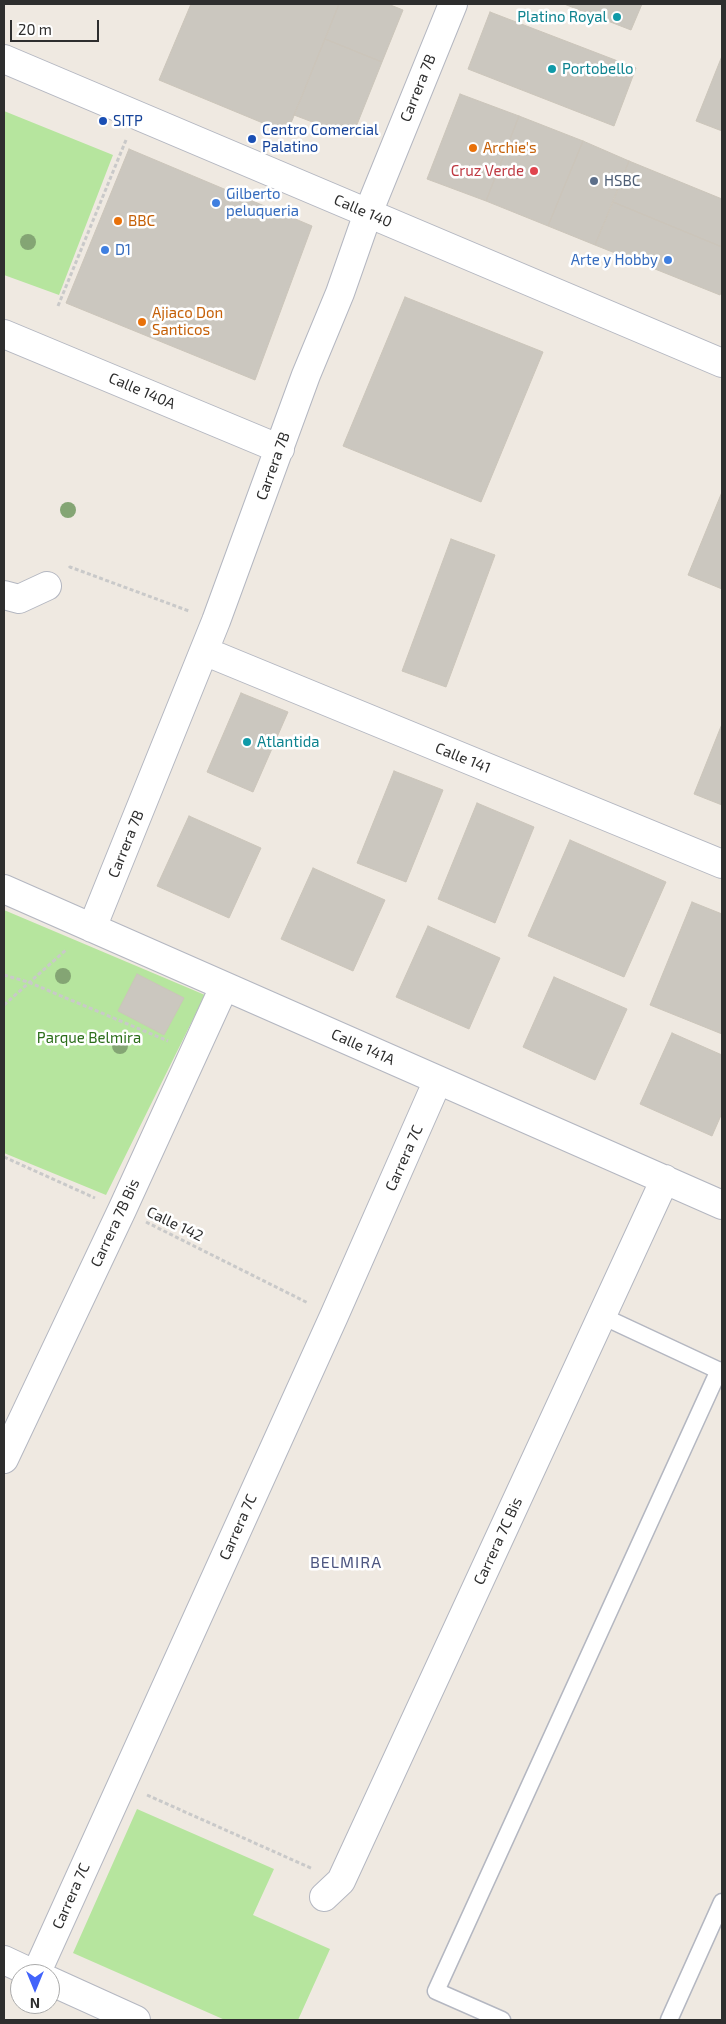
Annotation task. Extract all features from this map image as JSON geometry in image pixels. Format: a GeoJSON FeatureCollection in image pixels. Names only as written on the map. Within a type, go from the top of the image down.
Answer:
{"type":"FeatureCollection","features":[{"type":"Feature","properties":{"kind":"street","name":"Carrera 7B"},"geometry":{"type":"LineString","coordinates":[[92,928],[216,621],[306,375],[340,293],[368,213],[453,4]]}},
{"type":"Feature","properties":{"kind":"street","name":"Calle 140"},"geometry":{"type":"LineString","coordinates":[[4,59],[722,363]]}},
{"type":"Feature","properties":{"kind":"street","name":"Calle 140A"},"geometry":{"type":"LineString","coordinates":[[4,334],[280,449]]}},
{"type":"Feature","properties":{"kind":"street"},"geometry":{"type":"LineString","coordinates":[[4,595],[19,599],[47,586]]}},
{"type":"Feature","properties":{"kind":"street","name":"Calle 141"},"geometry":{"type":"LineString","coordinates":[[204,651],[722,864]]}},
{"type":"Feature","properties":{"kind":"street","name":"Calle 141A"},"geometry":{"type":"LineString","coordinates":[[4,889],[722,1205]]}},
{"type":"Feature","properties":{"kind":"street","name":"Carrera 7B Bis"},"geometry":{"type":"LineString","coordinates":[[4,1459],[122,1210],[224,987]]}},
{"type":"Feature","properties":{"kind":"street","name":"Carrera 7C"},"geometry":{"type":"LineString","coordinates":[[40,1964],[334,1316],[438,1080]]}},
{"type":"Feature","properties":{"kind":"street","name":"Carrera 7C Bis"},"geometry":{"type":"LineString","coordinates":[[332,1889],[665,1179]]}},
{"type":"Feature","properties":{"kind":"street"},"geometry":{"type":"LineString","coordinates":[[60,1986],[136,2020]]}},
{"type":"Feature","properties":{"kind":"lane"},"geometry":{"type":"LineString","coordinates":[[502,2020],[436,1991],[720,1371],[602,1316]]}},
{"type":"Feature","properties":{"kind":"lane"},"geometry":{"type":"LineString","coordinates":[[669,2020],[722,1902]]}},
{"type":"Feature","properties":{"kind":"path"},"geometry":{"type":"LineString","coordinates":[[58,306],[128,135]]}},
{"type":"Feature","properties":{"kind":"path"},"geometry":{"type":"LineString","coordinates":[[47,586],[70,567],[216,621]]}},
{"type":"Feature","properties":{"kind":"path"},"geometry":{"type":"LineString","coordinates":[[4,1005],[28,982],[92,928]]}},
{"type":"Feature","properties":{"kind":"path"},"geometry":{"type":"LineString","coordinates":[[4,974],[28,982],[194,1052]]}},
{"type":"Feature","properties":{"kind":"path","name":"Calle 142"},"geometry":{"type":"LineString","coordinates":[[4,1157],[122,1210],[334,1316]]}},
{"type":"Feature","properties":{"kind":"path"},"geometry":{"type":"LineString","coordinates":[[122,1784],[332,1889]]}},
{"type":"Feature","properties":{"kind":"green space"},"geometry":{"type":"Polygon","coordinates":[[[4,111],[113,155],[59,295],[4,275],[4,111]]]}},
{"type":"Feature","properties":{"kind":"green space","name":"Parque Belmira"},"geometry":{"type":"Polygon","coordinates":[[[4,910],[205,995],[106,1195],[4,1153],[4,910]]]}},
{"type":"Feature","properties":{"kind":"green space"},"geometry":{"type":"Polygon","coordinates":[[[137,1809],[274,1869],[253,1915],[330,1949],[298,2020],[225,2020],[73,1953],[137,1809]]]}},
{"type":"Feature","properties":{"kind":"building"},"geometry":{"type":"Polygon","coordinates":[[[191,4],[339,4],[287,133],[159,80],[191,4]]]}},
{"type":"Feature","properties":{"kind":"building"},"geometry":{"type":"Polygon","coordinates":[[[339,4],[388,4],[403,10],[382,62],[325,39],[339,4]]]}},
{"type":"Feature","properties":{"kind":"building","name":"Platino Royal"},"geometry":{"type":"Polygon","coordinates":[[[564,4],[642,4],[631,30],[564,4]]]}},
{"type":"Feature","properties":{"kind":"building","name":"Portobello"},"geometry":{"type":"Polygon","coordinates":[[[490,12],[636,68],[614,126],[468,69],[490,12]]]}},
{"type":"Feature","properties":{"kind":"building"},"geometry":{"type":"Polygon","coordinates":[[[325,39],[382,62],[352,137],[294,115],[325,39]]]}},
{"type":"Feature","properties":{"kind":"building"},"geometry":{"type":"Polygon","coordinates":[[[722,56],[722,131],[696,121],[722,56]]]}},
{"type":"Feature","properties":{"kind":"building","name":"Archie's"},"geometry":{"type":"Polygon","coordinates":[[[460,94],[519,116],[486,201],[427,179],[460,94]]]}},
{"type":"Feature","properties":{"kind":"building","name":"Cruz Verde"},"geometry":{"type":"Polygon","coordinates":[[[519,116],[583,141],[548,226],[486,201],[519,116]]]}},
{"type":"Feature","properties":{"kind":"building","name":"HSBC"},"geometry":{"type":"Polygon","coordinates":[[[583,141],[629,161],[595,245],[548,226],[583,141]]]}},
{"type":"Feature","properties":{"kind":"building"},"geometry":{"type":"Polygon","coordinates":[[[129,149],[312,226],[255,380],[66,303],[129,149]]]}},
{"type":"Feature","properties":{"kind":"building"},"geometry":{"type":"Polygon","coordinates":[[[629,161],[722,199],[722,247],[613,202],[629,161]]]}},
{"type":"Feature","properties":{"kind":"building"},"geometry":{"type":"Polygon","coordinates":[[[613,202],[722,247],[722,290],[720,295],[595,245],[613,202]]]}},
{"type":"Feature","properties":{"kind":"building"},"geometry":{"type":"Polygon","coordinates":[[[405,297],[543,352],[481,502],[343,446],[405,297]]]}},
{"type":"Feature","properties":{"kind":"building"},"geometry":{"type":"Polygon","coordinates":[[[722,492],[722,589],[688,575],[722,492]]]}},
{"type":"Feature","properties":{"kind":"building"},"geometry":{"type":"Polygon","coordinates":[[[451,539],[495,555],[446,687],[402,671],[451,539]]]}},
{"type":"Feature","properties":{"kind":"building","name":"Atlantida"},"geometry":{"type":"Polygon","coordinates":[[[241,693],[288,712],[253,792],[207,772],[241,693]]]}},
{"type":"Feature","properties":{"kind":"building"},"geometry":{"type":"Polygon","coordinates":[[[722,724],[722,805],[694,794],[722,724]]]}},
{"type":"Feature","properties":{"kind":"building"},"geometry":{"type":"Polygon","coordinates":[[[394,771],[443,790],[406,882],[357,863],[394,771]]]}},
{"type":"Feature","properties":{"kind":"building"},"geometry":{"type":"Polygon","coordinates":[[[477,803],[534,827],[495,923],[438,899],[477,803]]]}},
{"type":"Feature","properties":{"kind":"building"},"geometry":{"type":"Polygon","coordinates":[[[189,816],[261,848],[229,918],[157,886],[189,816]]]}},
{"type":"Feature","properties":{"kind":"building"},"geometry":{"type":"Polygon","coordinates":[[[570,840],[666,882],[624,977],[528,936],[570,840]]]}},
{"type":"Feature","properties":{"kind":"building"},"geometry":{"type":"Polygon","coordinates":[[[313,868],[385,900],[353,971],[281,939],[313,868]]]}},
{"type":"Feature","properties":{"kind":"building"},"geometry":{"type":"Polygon","coordinates":[[[692,902],[722,914],[722,1034],[650,1005],[692,902]]]}},
{"type":"Feature","properties":{"kind":"building"},"geometry":{"type":"Polygon","coordinates":[[[428,926],[500,958],[469,1029],[396,997],[428,926]]]}},
{"type":"Feature","properties":{"kind":"building"},"geometry":{"type":"Polygon","coordinates":[[[137,974],[184,998],[164,1035],[118,1011],[137,974]]]}},
{"type":"Feature","properties":{"kind":"building"},"geometry":{"type":"Polygon","coordinates":[[[554,977],[627,1009],[595,1080],[523,1047],[554,977]]]}},
{"type":"Feature","properties":{"kind":"building"},"geometry":{"type":"Polygon","coordinates":[[[672,1033],[722,1055],[722,1113],[712,1136],[640,1104],[672,1033]]]}},
{"type":"Feature","properties":{"kind":"place","name":"Platino Royal"},"geometry":{"type":"Point","coordinates":[617,17]}},
{"type":"Feature","properties":{"kind":"place","name":"Portobello"},"geometry":{"type":"Point","coordinates":[552,69]}},
{"type":"Feature","properties":{"kind":"place","name":"SITP"},"geometry":{"type":"Point","coordinates":[103,121]}},
{"type":"Feature","properties":{"kind":"place","name":"Centro Comercial Palatino"},"geometry":{"type":"Point","coordinates":[252,139]}},
{"type":"Feature","properties":{"kind":"place","name":"Archie's"},"geometry":{"type":"Point","coordinates":[473,148]}},
{"type":"Feature","properties":{"kind":"place","name":"Cruz Verde"},"geometry":{"type":"Point","coordinates":[534,171]}},
{"type":"Feature","properties":{"kind":"place","name":"HSBC"},"geometry":{"type":"Point","coordinates":[594,181]}},
{"type":"Feature","properties":{"kind":"place","name":"Gilberto peluqueria"},"geometry":{"type":"Point","coordinates":[216,203]}},
{"type":"Feature","properties":{"kind":"place","name":"BBC"},"geometry":{"type":"Point","coordinates":[118,221]}},
{"type":"Feature","properties":{"kind":"place","name":"D1"},"geometry":{"type":"Point","coordinates":[105,250]}},
{"type":"Feature","properties":{"kind":"place","name":"Arte y Hobby"},"geometry":{"type":"Point","coordinates":[668,260]}},
{"type":"Feature","properties":{"kind":"place","name":"Ajiaco Don Santicos"},"geometry":{"type":"Point","coordinates":[142,322]}},
{"type":"Feature","properties":{"kind":"place","name":"Atlantida"},"geometry":{"type":"Point","coordinates":[247,742]}},
{"type":"Feature","properties":{"kind":"district","name":"BELMIRA"},"geometry":{"type":"Point","coordinates":[346,1563]}}]}
